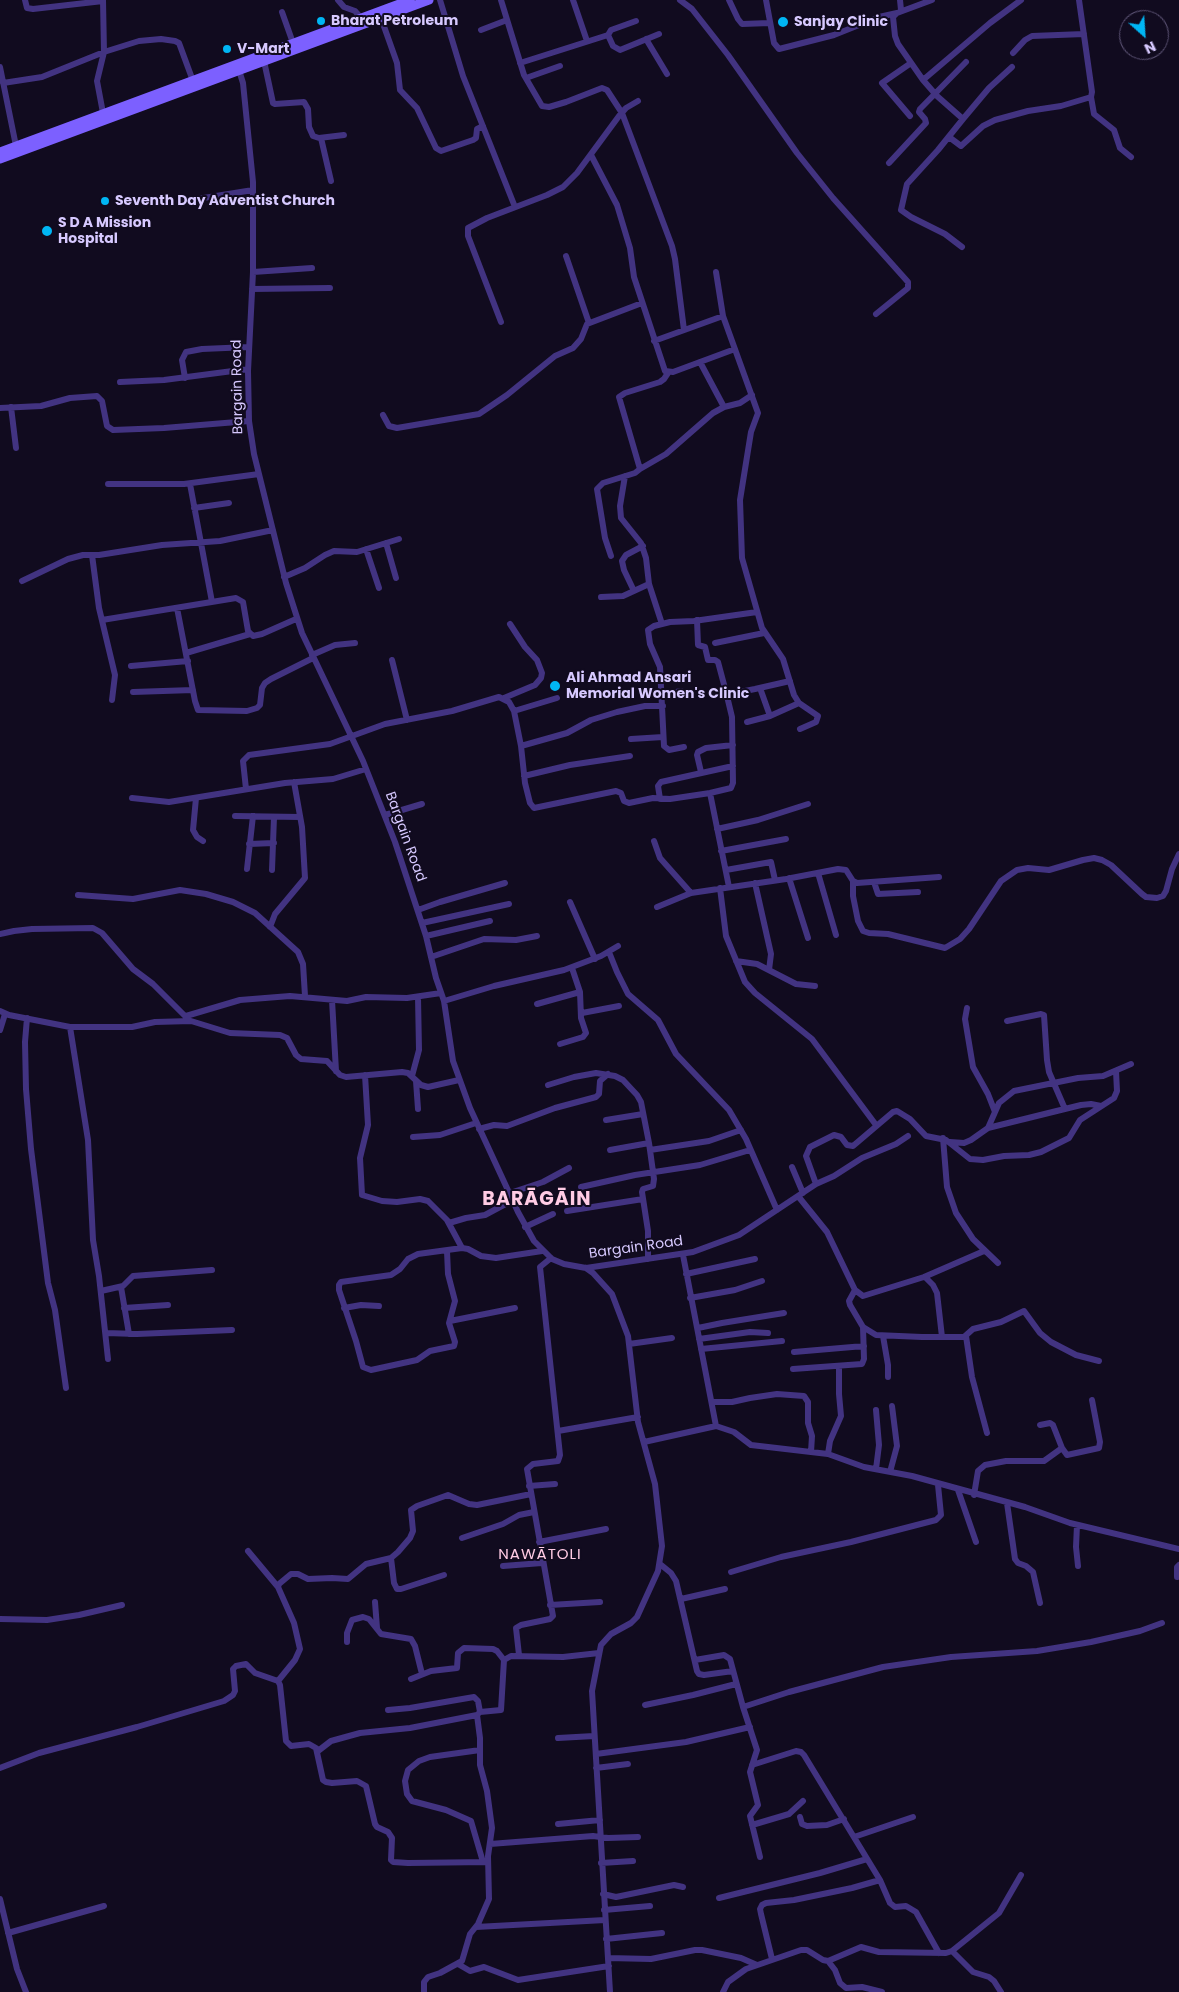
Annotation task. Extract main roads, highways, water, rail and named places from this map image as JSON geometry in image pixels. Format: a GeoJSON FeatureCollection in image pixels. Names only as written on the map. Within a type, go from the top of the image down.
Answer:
{"type":"FeatureCollection","features":[{"type":"Feature","properties":{"kind":"main road"},"geometry":{"type":"LineString","coordinates":[[0,159],[238,67],[293,43],[410,0]]}},
{"type":"Feature","properties":{"kind":"main road"},"geometry":{"type":"LineString","coordinates":[[0,152],[193,80],[264,61],[429,0]]}},
{"type":"Feature","properties":{"kind":"place","name":"Bharat Petroleum"},"geometry":{"type":"Point","coordinates":[321,21]}},
{"type":"Feature","properties":{"kind":"place","name":"Sanjay Clinic"},"geometry":{"type":"Point","coordinates":[783,22]}},
{"type":"Feature","properties":{"kind":"place","name":"V-Mart"},"geometry":{"type":"Point","coordinates":[227,49]}},
{"type":"Feature","properties":{"kind":"place","name":"Seventh Day Adventist Church"},"geometry":{"type":"Point","coordinates":[105,201]}},
{"type":"Feature","properties":{"kind":"place","name":"S D A Mission Hospital"},"geometry":{"type":"Point","coordinates":[47,231]}},
{"type":"Feature","properties":{"kind":"place","name":"Ali Ahmad Ansari Memorial Women's Clinic"},"geometry":{"type":"Point","coordinates":[555,686]}},
{"type":"Feature","properties":{"kind":"district","name":"BARĀGĀIN"},"geometry":{"type":"Point","coordinates":[537,1200]}},
{"type":"Feature","properties":{"kind":"district","name":"NAWĀTOLI"},"geometry":{"type":"Point","coordinates":[540,1555]}}]}
